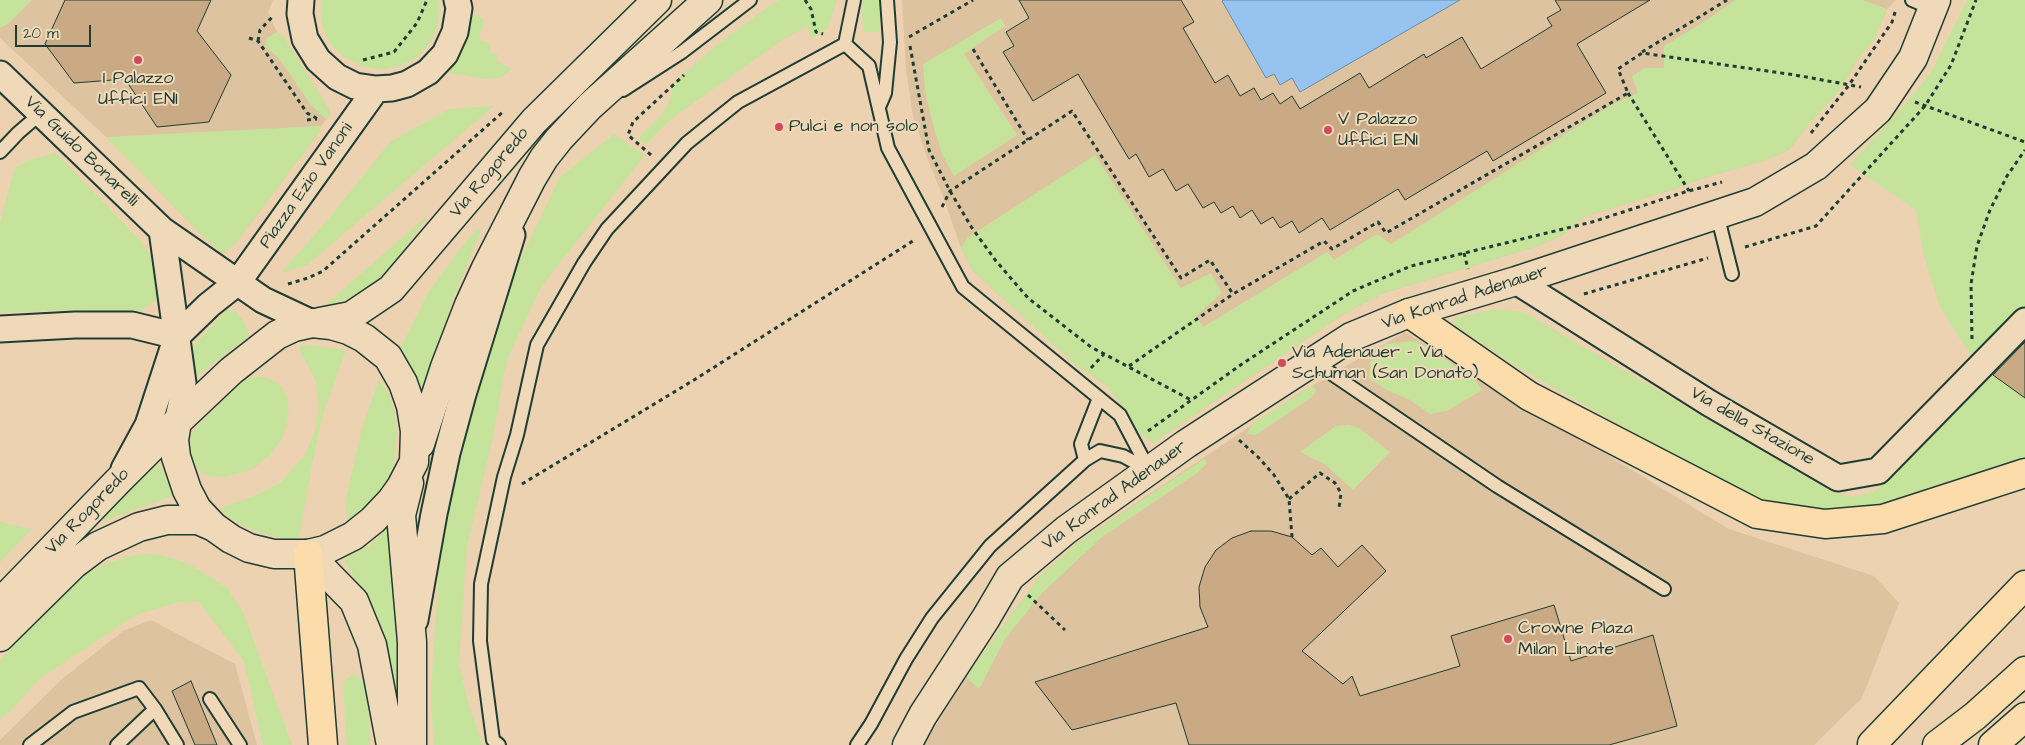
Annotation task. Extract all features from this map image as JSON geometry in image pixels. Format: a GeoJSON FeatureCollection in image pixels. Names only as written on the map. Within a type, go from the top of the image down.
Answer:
{"type":"FeatureCollection","features":[{"type":"Feature","properties":{"kind":"highway"},"geometry":{"type":"LineString","coordinates":[[1409,313],[1529,396],[1757,514],[1825,524],[1883,519],[2025,473]]}},
{"type":"Feature","properties":{"kind":"highway"},"geometry":{"type":"LineString","coordinates":[[308,554],[323,745]]}},
{"type":"Feature","properties":{"kind":"highway"},"geometry":{"type":"LineString","coordinates":[[1872,745],[2025,585]]}},
{"type":"Feature","properties":{"kind":"highway"},"geometry":{"type":"LineString","coordinates":[[1872,745],[2001,631],[2025,606]]}},
{"type":"Feature","properties":{"kind":"highway"},"geometry":{"type":"LineString","coordinates":[[1937,745],[1975,716],[2019,678]]}},
{"type":"Feature","properties":{"kind":"highway"},"geometry":{"type":"LineString","coordinates":[[1993,745],[2025,717]]}},
{"type":"Feature","properties":{"kind":"street"},"geometry":{"type":"LineString","coordinates":[[301,0],[300,14],[305,39],[318,60],[336,77],[355,86],[376,89],[392,88],[407,84],[428,72],[445,54],[455,32],[459,8],[457,0]]}},
{"type":"Feature","properties":{"kind":"street","name":"Via Rogoredo"},"geometry":{"type":"LineString","coordinates":[[0,603],[177,422],[254,351],[277,335],[294,327],[351,316],[391,289],[534,121],[658,0]]}},
{"type":"Feature","properties":{"kind":"street"},"geometry":{"type":"LineString","coordinates":[[412,745],[412,642],[401,514],[414,462],[456,336],[486,268],[532,178],[559,138],[590,106],[708,0]]}},
{"type":"Feature","properties":{"kind":"street","name":"Via Konrad Adenauer"},"geometry":{"type":"LineString","coordinates":[[907,745],[923,715],[986,618],[1010,577],[1066,530],[1222,420],[1351,337],[1409,313],[1516,281],[1755,202],[1816,166],[1878,110],[1914,58],[1927,3]]}},
{"type":"Feature","properties":{"kind":"street","name":"Via Guido Bonarelli"},"geometry":{"type":"LineString","coordinates":[[0,74],[162,230],[263,300],[312,323]]}},
{"type":"Feature","properties":{"kind":"street","name":"Piazza Ezio Vanoni"},"geometry":{"type":"LineString","coordinates":[[177,336],[209,304],[238,282],[376,89]]}},
{"type":"Feature","properties":{"kind":"street"},"geometry":{"type":"LineString","coordinates":[[412,642],[434,514],[447,453],[499,277],[532,178]]}},
{"type":"Feature","properties":{"kind":"street"},"geometry":{"type":"LineString","coordinates":[[162,230],[183,383],[174,448],[182,477],[197,509],[214,527],[240,544],[260,551],[285,555],[308,554],[325,550],[353,536],[378,516],[401,487],[414,462],[415,430],[411,406],[403,383],[388,357],[364,338],[348,330],[331,325],[312,323]]}},
{"type":"Feature","properties":{"kind":"street","name":"Via della Stazione"},"geometry":{"type":"LineString","coordinates":[[1516,281],[1708,404],[1838,478],[1878,472],[2025,321]]}},
{"type":"Feature","properties":{"kind":"street"},"geometry":{"type":"LineString","coordinates":[[0,329],[75,325],[132,325],[177,336]]}},
{"type":"Feature","properties":{"kind":"street"},"geometry":{"type":"LineString","coordinates":[[117,482],[148,425],[177,336]]}},
{"type":"Feature","properties":{"kind":"street","name":"Via Rogoredo"},"geometry":{"type":"LineString","coordinates":[[0,637],[74,564],[98,546],[132,529],[160,521],[189,518],[214,527]]}},
{"type":"Feature","properties":{"kind":"street"},"geometry":{"type":"LineString","coordinates":[[308,554],[354,601],[372,645],[391,745]]}},
{"type":"Feature","properties":{"kind":"lane"},"geometry":{"type":"LineString","coordinates":[[590,106],[628,88],[682,52],[750,0]]}},
{"type":"Feature","properties":{"kind":"lane"},"geometry":{"type":"LineString","coordinates":[[499,745],[493,740],[480,642],[481,584],[504,477],[517,434],[537,345],[584,263],[607,229],[687,143],[738,102],[844,44],[854,0]]}},
{"type":"Feature","properties":{"kind":"lane"},"geometry":{"type":"LineString","coordinates":[[879,107],[885,93],[890,42],[887,0]]}},
{"type":"Feature","properties":{"kind":"lane"},"geometry":{"type":"LineString","coordinates":[[844,44],[869,66],[888,148],[963,287],[1120,415],[1149,470]]}},
{"type":"Feature","properties":{"kind":"lane"},"geometry":{"type":"LineString","coordinates":[[0,152],[18,132],[40,114]]}},
{"type":"Feature","properties":{"kind":"lane"},"geometry":{"type":"LineString","coordinates":[[1717,214],[1732,274]]}},
{"type":"Feature","properties":{"kind":"lane"},"geometry":{"type":"LineString","coordinates":[[1313,361],[1497,486],[1664,589]]}},
{"type":"Feature","properties":{"kind":"lane"},"geometry":{"type":"LineString","coordinates":[[1085,460],[1081,444],[1099,398]]}},
{"type":"Feature","properties":{"kind":"lane"},"geometry":{"type":"LineString","coordinates":[[857,745],[871,724],[906,659],[932,618],[990,546],[1085,460],[1100,451],[1123,456],[1149,470]]}},
{"type":"Feature","properties":{"kind":"lane"},"geometry":{"type":"LineString","coordinates":[[30,745],[73,712],[140,688],[177,745]]}},
{"type":"Feature","properties":{"kind":"lane"},"geometry":{"type":"LineString","coordinates":[[210,699],[240,745]]}},
{"type":"Feature","properties":{"kind":"lane"},"geometry":{"type":"LineString","coordinates":[[117,745],[155,709]]}},
{"type":"Feature","properties":{"kind":"path"},"geometry":{"type":"LineString","coordinates":[[805,0],[811,9],[816,32]]}},
{"type":"Feature","properties":{"kind":"path"},"geometry":{"type":"LineString","coordinates":[[1689,191],[1628,93],[1618,69],[1642,52],[1727,0]]}},
{"type":"Feature","properties":{"kind":"path"},"geometry":{"type":"LineString","coordinates":[[258,41],[260,30],[277,12]]}},
{"type":"Feature","properties":{"kind":"path"},"geometry":{"type":"LineString","coordinates":[[909,37],[929,150],[950,191],[992,255],[1028,298],[1090,347],[1190,400]]}},
{"type":"Feature","properties":{"kind":"path"},"geometry":{"type":"LineString","coordinates":[[249,38],[258,41],[307,113],[318,119]]}},
{"type":"Feature","properties":{"kind":"path"},"geometry":{"type":"LineString","coordinates":[[973,49],[1028,140]]}},
{"type":"Feature","properties":{"kind":"path"},"geometry":{"type":"LineString","coordinates":[[1642,52],[1795,75],[1889,93]]}},
{"type":"Feature","properties":{"kind":"path"},"geometry":{"type":"LineString","coordinates":[[664,167],[628,135],[633,122],[687,72]]}},
{"type":"Feature","properties":{"kind":"path"},"geometry":{"type":"LineString","coordinates":[[1129,366],[1233,294],[1324,241],[1332,250],[1378,222],[1386,233],[1628,93]]}},
{"type":"Feature","properties":{"kind":"path"},"geometry":{"type":"LineString","coordinates":[[281,284],[300,282],[323,270],[511,106]]}},
{"type":"Feature","properties":{"kind":"path"},"geometry":{"type":"LineString","coordinates":[[1925,106],[2025,142]]}},
{"type":"Feature","properties":{"kind":"path"},"geometry":{"type":"LineString","coordinates":[[950,191],[1072,110],[1181,278],[1210,260],[1233,294]]}},
{"type":"Feature","properties":{"kind":"path"},"geometry":{"type":"LineString","coordinates":[[1974,374],[1971,284],[1977,246],[1990,210],[2025,150]]}},
{"type":"Feature","properties":{"kind":"path"},"geometry":{"type":"LineString","coordinates":[[500,497],[694,380],[932,229]]}},
{"type":"Feature","properties":{"kind":"path"},"geometry":{"type":"LineString","coordinates":[[1222,420],[1274,475],[1289,499],[1292,537]]}},
{"type":"Feature","properties":{"kind":"path"},"geometry":{"type":"LineString","coordinates":[[1289,499],[1320,472],[1335,483],[1341,493],[1339,508]]}},
{"type":"Feature","properties":{"kind":"path"},"geometry":{"type":"LineString","coordinates":[[1023,590],[1064,630]]}},
{"type":"Feature","properties":{"kind":"shaded area"},"geometry":{"type":"Polygon","coordinates":[[[0,0],[273,0],[268,12],[277,32],[285,39],[328,108],[330,115],[321,126],[319,133],[234,245],[223,253],[207,240],[106,137],[0,38],[0,0]]]}},
{"type":"Feature","properties":{"kind":"shaded area"},"geometry":{"type":"Polygon","coordinates":[[[902,0],[1896,0],[1887,9],[1875,38],[1856,62],[1840,90],[1789,150],[1766,160],[1584,217],[1563,235],[1535,247],[1384,293],[1344,314],[1153,443],[1136,430],[1128,413],[1105,384],[1078,367],[972,270],[961,248],[913,116],[906,69],[902,0]]]}},
{"type":"Feature","properties":{"kind":"shaded area"},"geometry":{"type":"Polygon","coordinates":[[[1405,332],[1729,529],[1874,576],[1899,603],[1862,698],[1814,745],[924,745],[966,677],[1039,577],[1080,541],[1301,392],[1405,332]]]}},
{"type":"Feature","properties":{"kind":"shaded area"},"geometry":{"type":"Polygon","coordinates":[[[151,620],[235,664],[257,745],[0,745],[0,740],[62,679],[123,631],[151,620]]]}},
{"type":"Feature","properties":{"kind":"green space"},"geometry":{"type":"Polygon","coordinates":[[[0,0],[32,0],[9,23],[0,28],[0,0]]]}},
{"type":"Feature","properties":{"kind":"green space"},"geometry":{"type":"Polygon","coordinates":[[[321,0],[439,0],[438,24],[431,42],[417,57],[400,66],[381,70],[361,66],[344,57],[330,43],[322,25],[321,0]]]}},
{"type":"Feature","properties":{"kind":"green space"},"geometry":{"type":"Polygon","coordinates":[[[780,0],[837,0],[828,28],[811,39],[808,26],[784,39],[671,119],[645,145],[638,138],[662,115],[670,100],[673,83],[718,44],[773,3],[780,0]]]}},
{"type":"Feature","properties":{"kind":"green space"},"geometry":{"type":"Polygon","coordinates":[[[863,0],[880,0],[880,32],[863,32],[863,0]]]}},
{"type":"Feature","properties":{"kind":"green space"},"geometry":{"type":"Polygon","coordinates":[[[1735,0],[1862,0],[1887,9],[1875,38],[1856,62],[1840,90],[1789,150],[1766,160],[1584,217],[1563,235],[1535,247],[1384,293],[1344,314],[1153,443],[1136,430],[1128,413],[1105,384],[1078,367],[972,270],[961,248],[967,238],[1095,155],[1181,288],[1211,273],[1222,293],[1196,316],[1203,327],[1327,252],[1334,260],[1377,234],[1391,244],[1611,105],[1638,93],[1632,76],[1645,68],[1664,68],[1664,46],[1707,20],[1735,0]]]}},
{"type":"Feature","properties":{"kind":"green space"},"geometry":{"type":"Polygon","coordinates":[[[1967,0],[2025,0],[2025,307],[1973,359],[1940,307],[1924,256],[1916,210],[1850,165],[1909,100],[1931,72],[1967,0]]]}},
{"type":"Feature","properties":{"kind":"green space"},"geometry":{"type":"Polygon","coordinates":[[[472,13],[484,19],[479,40],[490,43],[490,52],[498,55],[496,61],[512,69],[499,78],[484,79],[445,72],[472,13]]]}},
{"type":"Feature","properties":{"kind":"green space"},"geometry":{"type":"Polygon","coordinates":[[[1001,18],[1005,26],[964,54],[1017,135],[954,176],[942,154],[932,121],[925,91],[923,64],[1001,18]]]}},
{"type":"Feature","properties":{"kind":"green space"},"geometry":{"type":"Polygon","coordinates":[[[277,32],[285,39],[328,108],[330,115],[327,120],[311,105],[278,57],[265,47],[267,38],[277,32]]]}},
{"type":"Feature","properties":{"kind":"green space"},"geometry":{"type":"Polygon","coordinates":[[[494,106],[307,265],[281,273],[330,217],[390,142],[449,109],[494,106]]]}},
{"type":"Feature","properties":{"kind":"green space"},"geometry":{"type":"Polygon","coordinates":[[[321,126],[319,133],[234,245],[223,253],[207,240],[106,137],[321,126]]]}},
{"type":"Feature","properties":{"kind":"green space"},"geometry":{"type":"Polygon","coordinates":[[[614,134],[645,155],[541,287],[507,360],[492,441],[467,547],[459,664],[469,706],[483,745],[434,745],[431,696],[439,565],[462,423],[510,281],[560,177],[614,134]]]}},
{"type":"Feature","properties":{"kind":"green space"},"geometry":{"type":"Polygon","coordinates":[[[56,153],[140,240],[156,264],[160,295],[139,312],[66,310],[0,313],[0,223],[14,169],[28,160],[56,153]]]}},
{"type":"Feature","properties":{"kind":"green space"},"geometry":{"type":"Polygon","coordinates":[[[430,213],[395,262],[375,283],[352,297],[323,307],[430,213]]]}},
{"type":"Feature","properties":{"kind":"green space"},"geometry":{"type":"Polygon","coordinates":[[[478,228],[481,231],[452,301],[423,387],[421,388],[400,349],[428,293],[478,228]]]}},
{"type":"Feature","properties":{"kind":"green space"},"geometry":{"type":"Polygon","coordinates":[[[228,309],[236,312],[244,322],[250,335],[195,377],[193,346],[228,309]]]}},
{"type":"Feature","properties":{"kind":"green space"},"geometry":{"type":"Polygon","coordinates":[[[1494,309],[1524,312],[1832,492],[1852,497],[1874,492],[2025,338],[2025,464],[1891,506],[1831,514],[1762,505],[1519,368],[1454,325],[1455,318],[1494,309]]]}},
{"type":"Feature","properties":{"kind":"green space"},"geometry":{"type":"Polygon","coordinates":[[[1413,341],[1436,350],[1455,367],[1474,379],[1482,390],[1447,411],[1430,414],[1410,400],[1387,390],[1369,378],[1370,362],[1386,344],[1413,341]]]}},
{"type":"Feature","properties":{"kind":"green space"},"geometry":{"type":"Polygon","coordinates":[[[311,345],[346,350],[323,414],[299,538],[281,538],[260,533],[243,526],[224,514],[221,508],[256,495],[280,483],[305,455],[315,432],[319,406],[316,381],[300,351],[300,346],[311,345]]]}},
{"type":"Feature","properties":{"kind":"green space"},"geometry":{"type":"Polygon","coordinates":[[[252,377],[264,377],[272,380],[282,387],[286,394],[289,409],[282,439],[269,456],[251,470],[225,477],[208,476],[198,469],[191,455],[191,435],[236,387],[252,377]]]}},
{"type":"Feature","properties":{"kind":"green space"},"geometry":{"type":"Polygon","coordinates":[[[379,380],[389,394],[395,414],[397,435],[395,459],[392,471],[377,497],[349,521],[346,511],[347,494],[362,428],[379,380]]]}},
{"type":"Feature","properties":{"kind":"green space"},"geometry":{"type":"Polygon","coordinates":[[[1313,385],[1316,391],[1312,397],[1256,435],[1246,434],[1255,422],[1313,385]]]}},
{"type":"Feature","properties":{"kind":"green space"},"geometry":{"type":"Polygon","coordinates":[[[1349,425],[1359,428],[1390,452],[1353,490],[1326,465],[1300,452],[1336,426],[1349,425]]]}},
{"type":"Feature","properties":{"kind":"green space"},"geometry":{"type":"Polygon","coordinates":[[[1204,459],[1207,463],[1197,473],[1102,537],[1042,593],[1005,639],[979,689],[966,677],[1039,577],[1080,541],[1204,459]]]}},
{"type":"Feature","properties":{"kind":"green space"},"geometry":{"type":"Polygon","coordinates":[[[158,464],[165,473],[173,496],[103,521],[102,515],[158,464]]]}},
{"type":"Feature","properties":{"kind":"green space"},"geometry":{"type":"Polygon","coordinates":[[[0,522],[32,529],[0,562],[0,522]]]}},
{"type":"Feature","properties":{"kind":"green space"},"geometry":{"type":"Polygon","coordinates":[[[390,528],[398,644],[397,690],[391,689],[367,599],[345,561],[347,557],[369,546],[390,528]]]}},
{"type":"Feature","properties":{"kind":"green space"},"geometry":{"type":"Polygon","coordinates":[[[161,555],[186,563],[228,589],[244,614],[292,745],[263,745],[244,661],[198,601],[179,602],[136,615],[39,679],[11,711],[0,719],[0,660],[59,597],[83,576],[104,564],[131,556],[161,555]]]}},
{"type":"Feature","properties":{"kind":"green space"},"geometry":{"type":"Polygon","coordinates":[[[353,674],[360,678],[367,691],[370,745],[347,745],[343,682],[353,674]]]}},
{"type":"Feature","properties":{"kind":"water"},"geometry":{"type":"Polygon","coordinates":[[[1460,0],[1300,92],[1292,78],[1280,85],[1274,74],[1266,78],[1222,1],[1460,0]]]}},
{"type":"Feature","properties":{"kind":"building","name":"I Palazzo Uffici ENI"},"geometry":{"type":"Polygon","coordinates":[[[65,0],[211,0],[197,31],[231,75],[209,122],[157,127],[125,79],[74,83],[45,44],[65,0]]]}},
{"type":"Feature","properties":{"kind":"building","name":"V Palazzo Uffici ENI"},"geometry":{"type":"Polygon","coordinates":[[[1019,0],[1181,0],[1194,22],[1183,28],[1215,83],[1228,75],[1240,96],[1254,88],[1261,100],[1273,93],[1280,104],[1292,96],[1300,109],[1360,73],[1369,88],[1424,54],[1426,58],[1462,37],[1481,69],[1552,26],[1547,18],[1561,10],[1555,0],[1650,0],[1577,44],[1606,93],[1493,161],[1487,151],[1405,200],[1398,189],[1330,230],[1322,218],[1299,233],[1292,221],[1280,228],[1273,217],[1261,224],[1252,210],[1240,218],[1233,206],[1221,213],[1214,202],[1203,208],[1188,184],[1176,191],[1163,169],[1149,177],[1136,154],[1129,159],[1078,74],[1033,101],[1003,52],[1014,46],[1006,32],[1029,18],[1019,0]]]}},
{"type":"Feature","properties":{"kind":"building"},"geometry":{"type":"Polygon","coordinates":[[[2025,342],[2025,398],[1993,375],[2025,342]]]}},
{"type":"Feature","properties":{"kind":"building","name":"Crowne Plaza Milan Linate"},"geometry":{"type":"Polygon","coordinates":[[[1251,531],[1271,531],[1292,537],[1312,555],[1321,548],[1338,567],[1362,545],[1386,571],[1302,651],[1343,684],[1352,676],[1360,696],[1460,666],[1451,636],[1554,605],[1571,661],[1653,635],[1677,726],[1609,745],[1189,745],[1176,703],[1072,730],[1035,682],[1208,627],[1200,607],[1199,587],[1205,567],[1216,550],[1232,538],[1251,531]]]}},
{"type":"Feature","properties":{"kind":"building"},"geometry":{"type":"Polygon","coordinates":[[[191,681],[217,745],[195,745],[172,691],[191,681]]]}},
{"type":"Feature","properties":{"kind":"place","name":"I Palazzo Uffici ENI"},"geometry":{"type":"Point","coordinates":[138,60]}},
{"type":"Feature","properties":{"kind":"place","name":"Pulci e non solo"},"geometry":{"type":"Point","coordinates":[779,127]}},
{"type":"Feature","properties":{"kind":"place","name":"V Palazzo Uffici ENI"},"geometry":{"type":"Point","coordinates":[1328,130]}},
{"type":"Feature","properties":{"kind":"place","name":"Via Adenauer - Via Schuman (San Donato)"},"geometry":{"type":"Point","coordinates":[1282,363]}},
{"type":"Feature","properties":{"kind":"place","name":"Crowne Plaza Milan Linate"},"geometry":{"type":"Point","coordinates":[1508,639]}}]}
